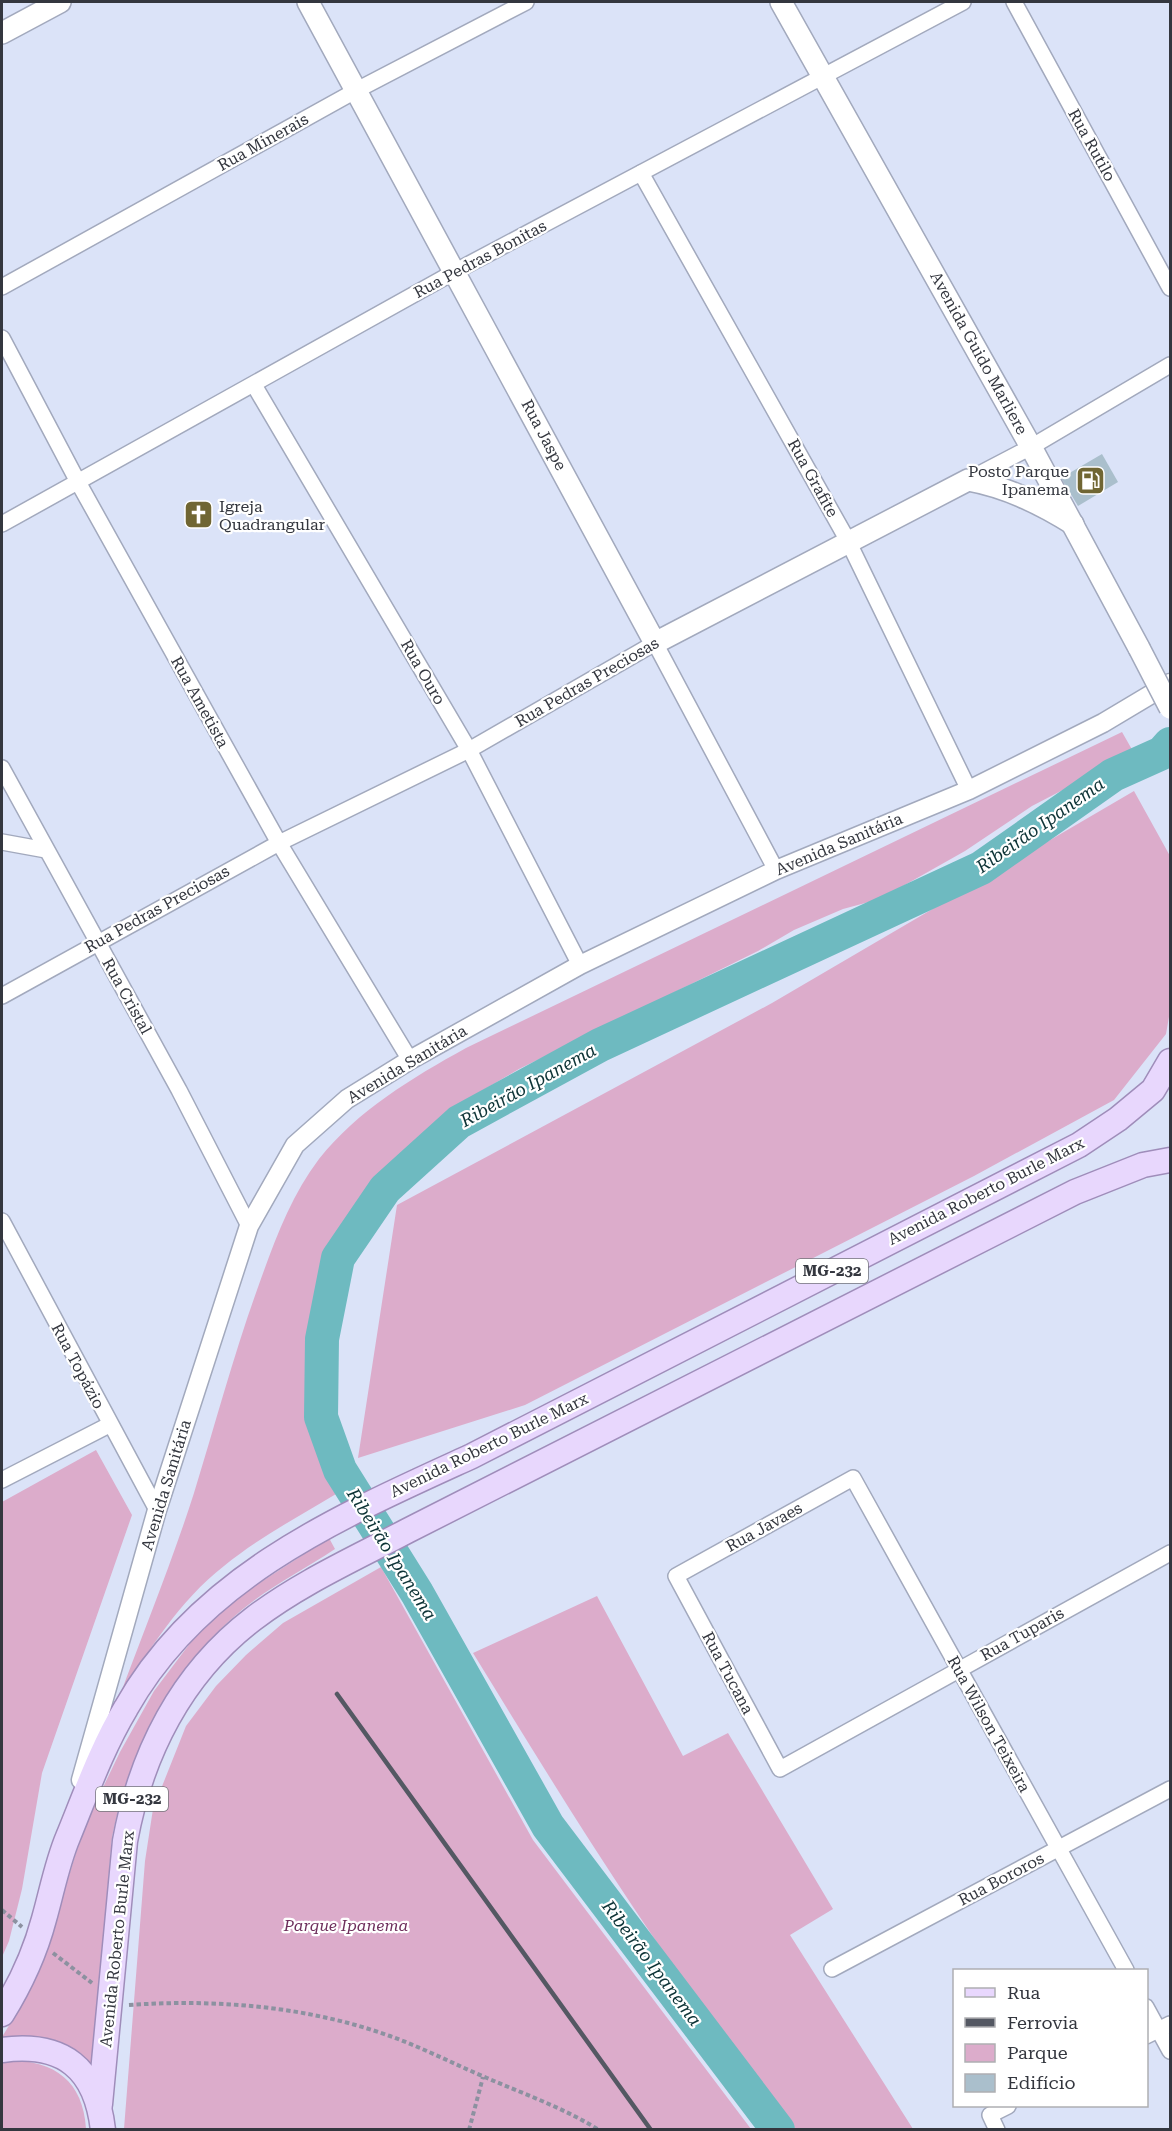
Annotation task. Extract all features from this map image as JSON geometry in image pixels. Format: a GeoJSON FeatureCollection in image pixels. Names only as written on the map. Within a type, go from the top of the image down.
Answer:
{"type":"FeatureCollection","features":[{"type":"Feature","properties":{"kind":"main road"},"geometry":{"type":"LineString","coordinates":[[2,33],[60,2]]}},
{"type":"Feature","properties":{"kind":"main road","name":"Rua Jaspe"},"geometry":{"type":"LineString","coordinates":[[308,2],[456,271],[655,643]]}},
{"type":"Feature","properties":{"kind":"main road","name":"Avenida Guido Marliere"},"geometry":{"type":"LineString","coordinates":[[781,2],[1031,447],[1170,708]]}},
{"type":"Feature","properties":{"kind":"main road"},"geometry":{"type":"LineString","coordinates":[[968,480],[993,485],[1024,496],[1073,524]]}},
{"type":"Feature","properties":{"kind":"main road","name":"Rua Pedras Preciosas"},"geometry":{"type":"LineString","coordinates":[[655,643],[968,480]]}},
{"type":"Feature","properties":{"kind":"main road","name":"Avenida Roberto Burle Marx"},"geometry":{"type":"LineString","coordinates":[[2,2014],[15,1993],[32,1955],[60,1857],[106,1746],[126,1707],[161,1656],[227,1588],[303,1539],[384,1496],[472,1456],[1079,1144],[1118,1119],[1153,1090],[1170,1061]]}},
{"type":"Feature","properties":{"kind":"main road","name":"Avenida Roberto Burle Marx"},"geometry":{"type":"LineString","coordinates":[[100,2103],[124,1841],[132,1800],[144,1764],[176,1701],[218,1652],[254,1619],[326,1574],[1075,1192],[1143,1165],[1170,1160]]}},
{"type":"Feature","properties":{"kind":"main road","name":"MG-232"},"geometry":{"type":"LineString","coordinates":[[2,2050],[26,2047],[50,2051],[72,2063],[89,2081],[100,2103],[103,2130]]}},
{"type":"Feature","properties":{"kind":"street","name":"Rua Minerais"},"geometry":{"type":"LineString","coordinates":[[2,286],[357,90],[526,2]]}},
{"type":"Feature","properties":{"kind":"street","name":"Rua Pedras Bonitas"},"geometry":{"type":"LineString","coordinates":[[2,524],[456,271],[963,2]]}},
{"type":"Feature","properties":{"kind":"street","name":"Rua Rutilo"},"geometry":{"type":"LineString","coordinates":[[1014,2],[1170,288]]}},
{"type":"Feature","properties":{"kind":"street","name":"Rua Grafite"},"geometry":{"type":"LineString","coordinates":[[641,173],[848,541],[969,790]]}},
{"type":"Feature","properties":{"kind":"street","name":"Rua Ametista"},"geometry":{"type":"LineString","coordinates":[[2,338],[78,482],[279,843],[410,1060]]}},
{"type":"Feature","properties":{"kind":"street","name":"Rua Pedras Preciosas"},"geometry":{"type":"LineString","coordinates":[[968,480],[1031,447],[1170,365]]}},
{"type":"Feature","properties":{"kind":"street","name":"Rua Ouro"},"geometry":{"type":"LineString","coordinates":[[254,385],[469,750],[580,965]]}},
{"type":"Feature","properties":{"kind":"street","name":"Rua Pedras Preciosas"},"geometry":{"type":"LineString","coordinates":[[2,996],[96,942],[279,843],[469,750],[655,643]]}},
{"type":"Feature","properties":{"kind":"street","name":"Rua Jaspe"},"geometry":{"type":"LineString","coordinates":[[655,643],[776,870]]}},
{"type":"Feature","properties":{"kind":"street","name":"Avenida Sanitária"},"geometry":{"type":"LineString","coordinates":[[60,1857],[157,1510],[249,1226],[295,1145],[347,1099],[410,1060],[580,965],[776,870],[969,790],[1103,723],[1170,683]]}},
{"type":"Feature","properties":{"kind":"street","name":"Rua Cristal"},"geometry":{"type":"LineString","coordinates":[[2,768],[179,1090],[249,1226]]}},
{"type":"Feature","properties":{"kind":"street"},"geometry":{"type":"LineString","coordinates":[[2,842],[46,850]]}},
{"type":"Feature","properties":{"kind":"street","name":"Rua Topázio"},"geometry":{"type":"LineString","coordinates":[[2,1221],[109,1425],[157,1510]]}},
{"type":"Feature","properties":{"kind":"street"},"geometry":{"type":"LineString","coordinates":[[2,1480],[109,1425]]}},
{"type":"Feature","properties":{"kind":"street","name":"Rua Javaes"},"geometry":{"type":"LineString","coordinates":[[676,1576],[853,1478]]}},
{"type":"Feature","properties":{"kind":"street","name":"Rua Wilson Teixeira"},"geometry":{"type":"LineString","coordinates":[[853,1478],[1125,1969]]}},
{"type":"Feature","properties":{"kind":"street","name":"Rua Tuparis"},"geometry":{"type":"LineString","coordinates":[[780,1769],[1170,1553]]}},
{"type":"Feature","properties":{"kind":"street","name":"Rua Tucana"},"geometry":{"type":"LineString","coordinates":[[676,1576],[780,1769]]}},
{"type":"Feature","properties":{"kind":"street","name":"Rua Bororos"},"geometry":{"type":"LineString","coordinates":[[832,1969],[1170,1789]]}},
{"type":"Feature","properties":{"kind":"street"},"geometry":{"type":"LineString","coordinates":[[1148,2011],[1170,2050]]}},
{"type":"Feature","properties":{"kind":"street"},"geometry":{"type":"LineString","coordinates":[[997,2130],[990,2115],[1006,2107]]}},
{"type":"Feature","properties":{"kind":"path"},"geometry":{"type":"LineString","coordinates":[[127,2016],[128,1994]]}},
{"type":"Feature","properties":{"kind":"path"},"geometry":{"type":"LineString","coordinates":[[127,2005],[229,2002],[319,2017],[390,2036],[560,2109],[599,2130]]}},
{"type":"Feature","properties":{"kind":"path"},"geometry":{"type":"LineString","coordinates":[[469,2130],[483,2077]]}},
{"type":"Feature","properties":{"kind":"green space"},"geometry":{"type":"Polygon","coordinates":[[[1122,732],[1134,753],[1032,806],[965,851],[880,899],[843,909],[794,930],[758,951],[519,1069],[475,1095],[380,1180],[342,1227],[323,1264],[312,1305],[309,1347],[310,1432],[336,1494],[250,1546],[208,1580],[166,1627],[119,1698],[194,1493],[240,1340],[276,1239],[299,1189],[334,1141],[387,1096],[466,1048],[1122,732]]]}},
{"type":"Feature","properties":{"kind":"green space"},"geometry":{"type":"Polygon","coordinates":[[[1134,791],[1170,856],[1170,1011],[1166,1034],[1114,1100],[974,1176],[525,1405],[358,1458],[397,1205],[772,1003],[1134,791]]]}},
{"type":"Feature","properties":{"kind":"green space"},"geometry":{"type":"Polygon","coordinates":[[[96,1450],[132,1515],[42,1773],[22,1889],[9,1941],[2,1957],[2,1502],[96,1450]]]}},
{"type":"Feature","properties":{"kind":"green space"},"geometry":{"type":"Polygon","coordinates":[[[329,1538],[335,1549],[243,1609],[195,1656],[175,1683],[143,1741],[130,1772],[112,1837],[91,2079],[2,2045],[2,2037],[16,2014],[51,1934],[84,1827],[120,1752],[154,1691],[197,1634],[236,1598],[329,1538]]]}},
{"type":"Feature","properties":{"kind":"green space","name":"Parque Ipanema"},"geometry":{"type":"Polygon","coordinates":[[[381,1567],[533,1840],[751,2129],[124,2129],[145,1861],[153,1809],[186,1726],[216,1686],[246,1655],[283,1623],[381,1567]]]}},
{"type":"Feature","properties":{"kind":"green space"},"geometry":{"type":"Polygon","coordinates":[[[597,1596],[683,1756],[728,1733],[833,1909],[790,1935],[913,2129],[796,2129],[708,2015],[626,1897],[473,1653],[597,1596]]]}},
{"type":"Feature","properties":{"kind":"green space"},"geometry":{"type":"Polygon","coordinates":[[[9,2060],[40,2064],[64,2077],[79,2098],[86,2129],[2,2129],[2,2063],[9,2060]]]}},
{"type":"Feature","properties":{"kind":"building","name":"Posto Parque Ipanema"},"geometry":{"type":"Polygon","coordinates":[[[1102,454],[1118,482],[1078,506],[1061,478],[1102,454]]]}},
{"type":"Feature","properties":{"kind":"waterway","name":"Ribeirão Ipanema"},"geometry":{"type":"LineString","coordinates":[[778,2130],[548,1826],[417,1593],[340,1470],[321,1417],[322,1339],[338,1258],[385,1189],[459,1122],[600,1045],[981,868],[1113,775],[1162,753],[1170,744]]}},
{"type":"Feature","properties":{"kind":"railway"},"geometry":{"type":"LineString","coordinates":[[337,1694],[651,2130]]}},
{"type":"Feature","properties":{"kind":"place","name":"Posto Parque Ipanema"},"geometry":{"type":"Point","coordinates":[1090,480]}},
{"type":"Feature","properties":{"kind":"place","name":"Igreja Quadrangular"},"geometry":{"type":"Point","coordinates":[198,515]}}]}
